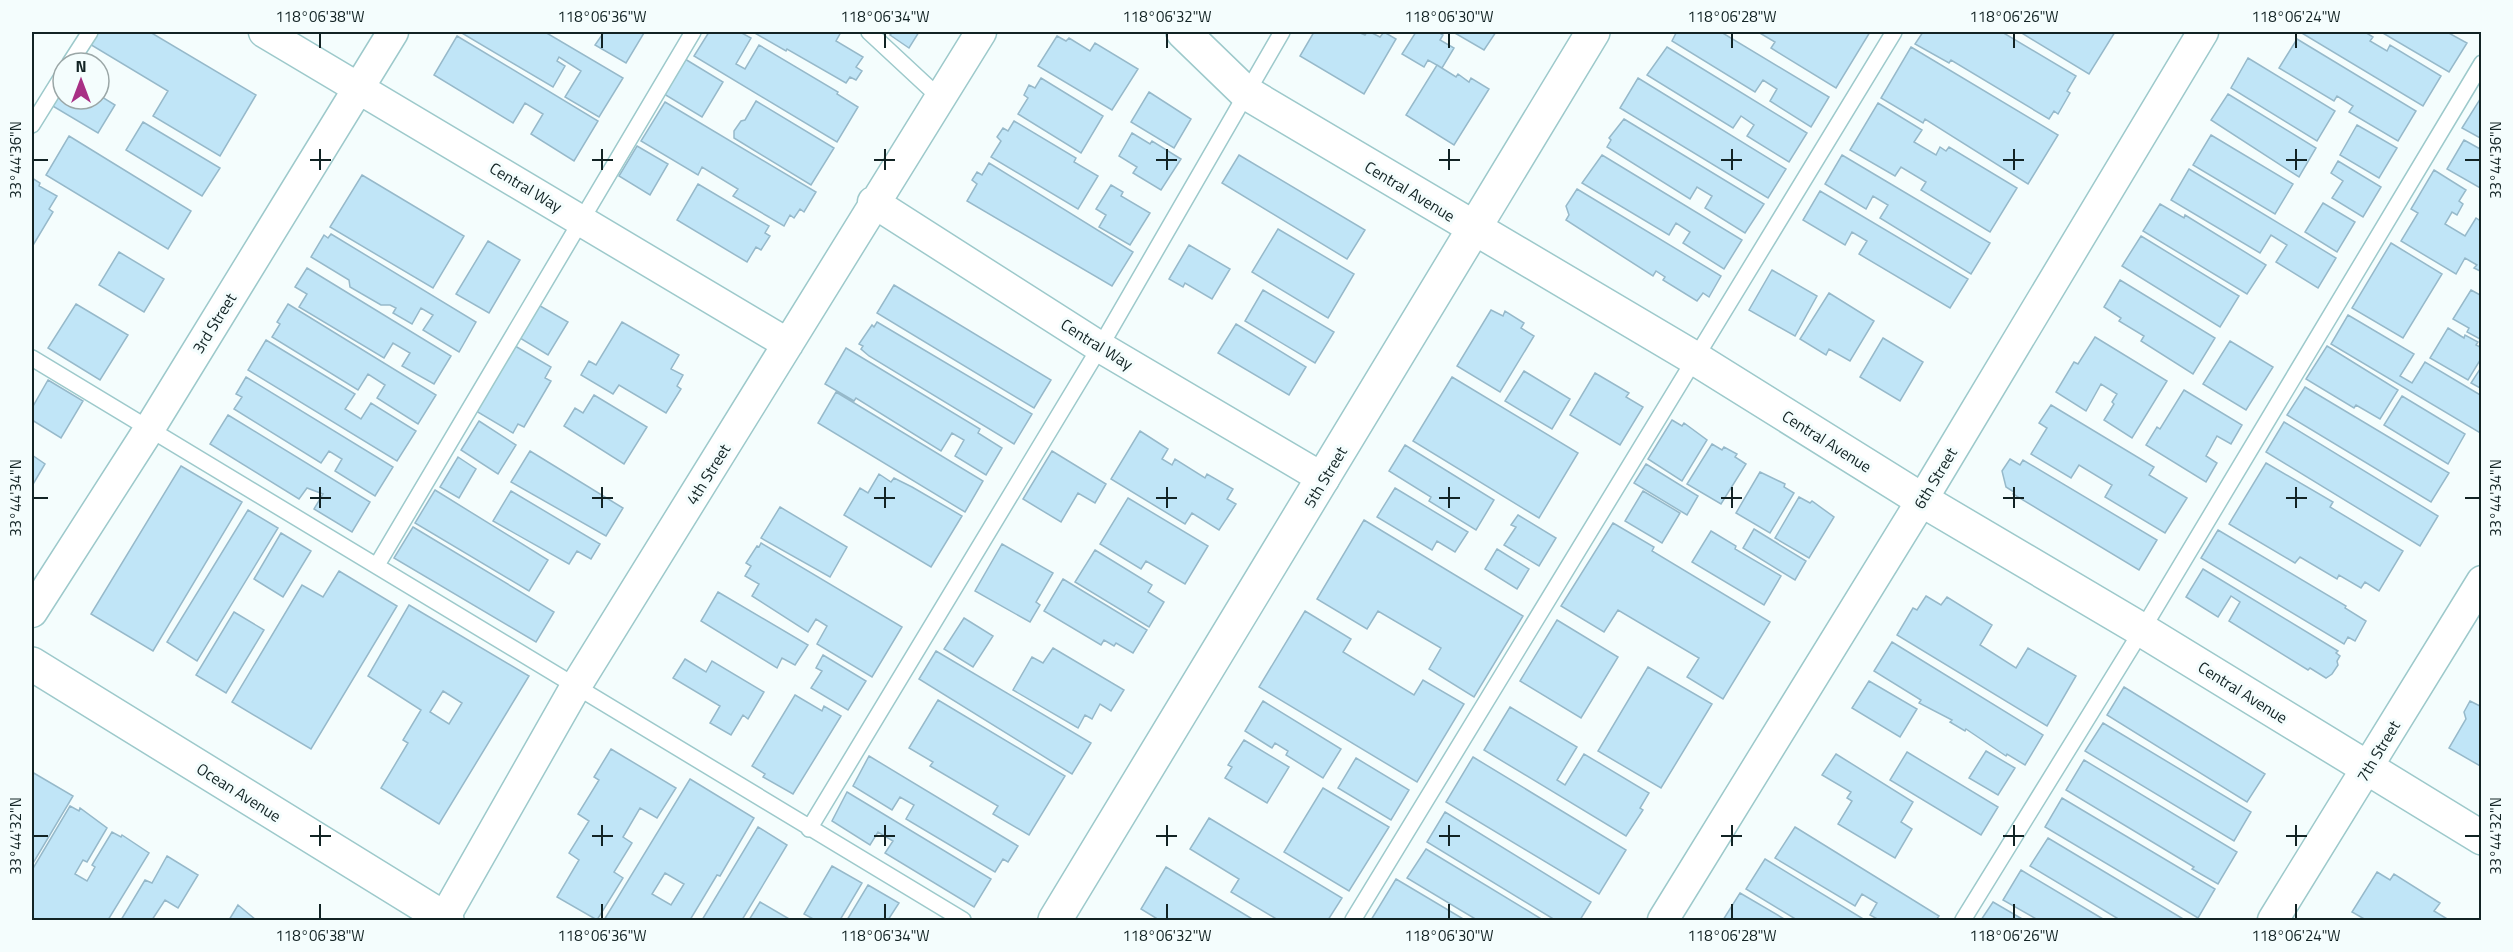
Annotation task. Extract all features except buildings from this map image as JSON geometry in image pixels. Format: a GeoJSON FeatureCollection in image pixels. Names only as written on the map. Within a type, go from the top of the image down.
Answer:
{"type":"FeatureCollection","features":[{"type":"Feature","properties":{"kind":"street","name":"Central Way"},"geometry":{"type":"LineString","coordinates":[[264,32],[788,344]]}},
{"type":"Feature","properties":{"kind":"street","name":"3rd Street"},"geometry":{"type":"LineString","coordinates":[[32,612],[148,431],[393,32]]}},
{"type":"Feature","properties":{"kind":"street","name":"4th Street"},"geometry":{"type":"LineString","coordinates":[[444,920],[576,686],[788,344],[873,202],[981,32]]}},
{"type":"Feature","properties":{"kind":"street","name":"Central Avenue"},"geometry":{"type":"LineString","coordinates":[[1184,32],[1245,92],[1696,359],[1922,500],[2142,630],[2481,838]]}},
{"type":"Feature","properties":{"kind":"street","name":"5th Street"},"geometry":{"type":"LineString","coordinates":[[1055,921],[1324,479],[1472,228],[1593,32]]}},
{"type":"Feature","properties":{"kind":"street","name":"6th Street"},"geometry":{"type":"LineString","coordinates":[[1663,921],[1922,500],[2203,32]]}},
{"type":"Feature","properties":{"kind":"street","name":"Central Way"},"geometry":{"type":"LineString","coordinates":[[873,202],[1100,347],[1324,479]]}},
{"type":"Feature","properties":{"kind":"street","name":"7th Street"},"geometry":{"type":"LineString","coordinates":[[2273,921],[2481,581]]}},
{"type":"Feature","properties":{"kind":"street","name":"Ocean Avenue"},"geometry":{"type":"LineString","coordinates":[[32,664],[444,920]]}},
{"type":"Feature","properties":{"kind":"lane"},"geometry":{"type":"LineString","coordinates":[[78,51],[90,32]]}},
{"type":"Feature","properties":{"kind":"lane"},"geometry":{"type":"LineString","coordinates":[[377,565],[693,32]]}},
{"type":"Feature","properties":{"kind":"lane"},"geometry":{"type":"LineString","coordinates":[[869,32],[940,98]]}},
{"type":"Feature","properties":{"kind":"lane"},"geometry":{"type":"LineString","coordinates":[[809,828],[1100,347],[1245,92],[1282,32]]}},
{"type":"Feature","properties":{"kind":"lane"},"geometry":{"type":"LineString","coordinates":[[1353,921],[1894,32]]}},
{"type":"Feature","properties":{"kind":"lane"},"geometry":{"type":"LineString","coordinates":[[1963,921],[2142,630],[2481,63]]}},
{"type":"Feature","properties":{"kind":"lane"},"geometry":{"type":"LineString","coordinates":[[32,125],[51,94]]}},
{"type":"Feature","properties":{"kind":"lane"},"geometry":{"type":"LineString","coordinates":[[32,358],[148,431],[377,565],[963,921]]}}]}
